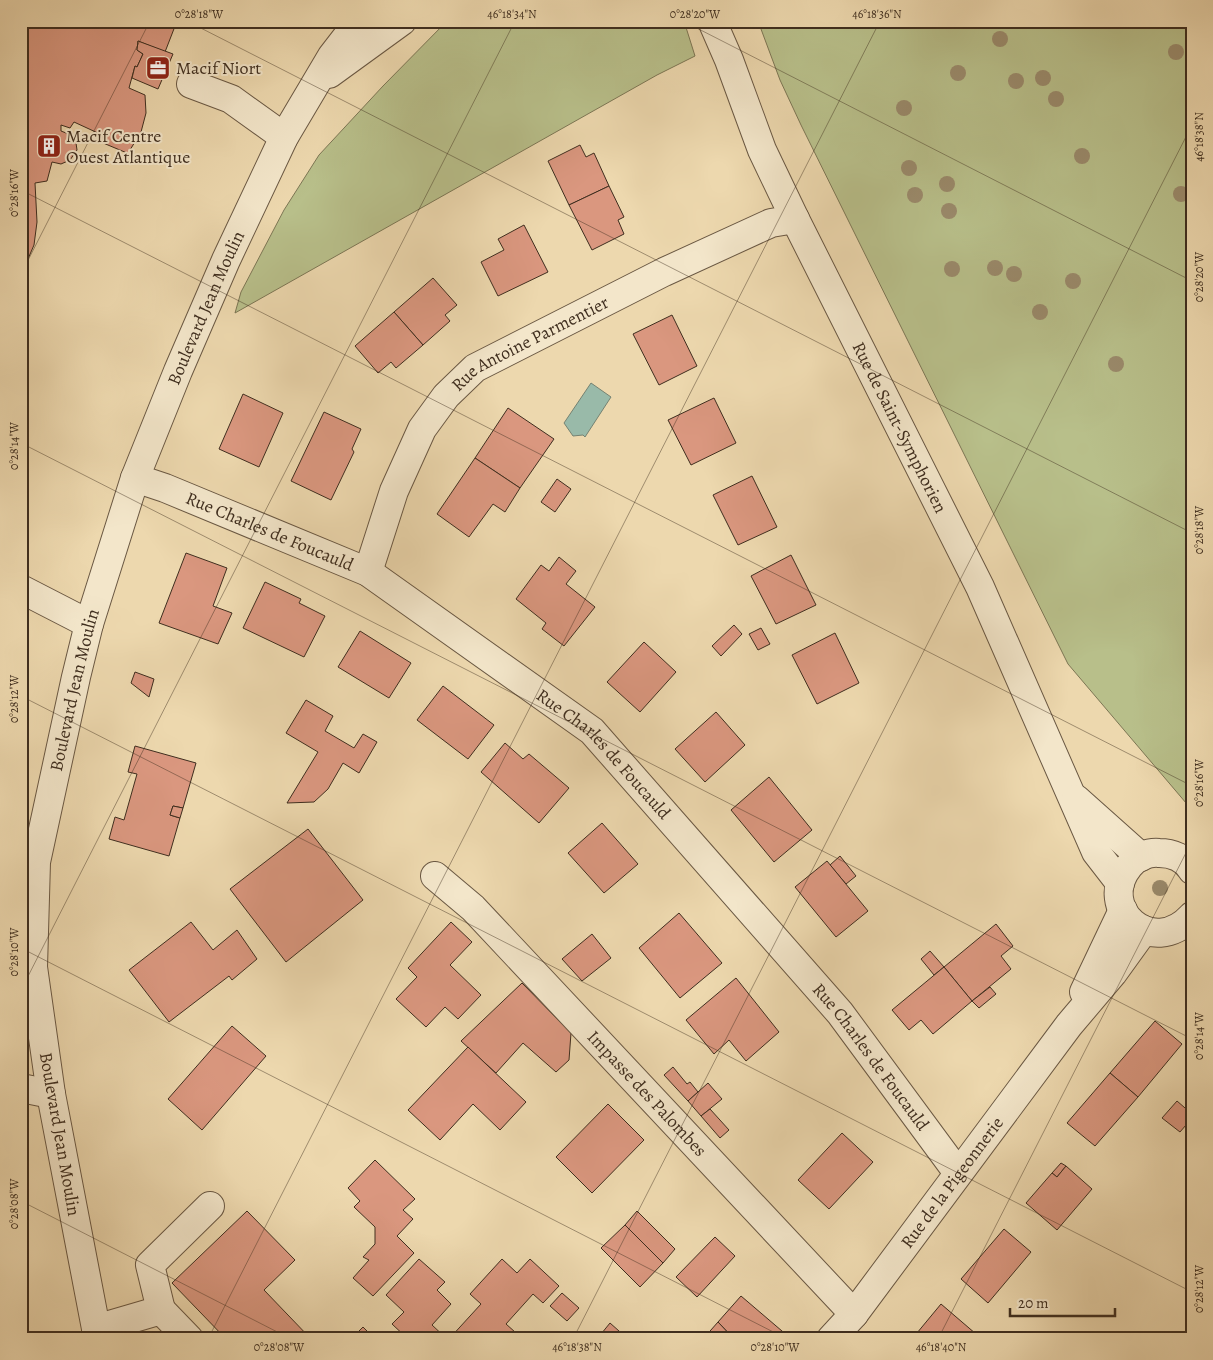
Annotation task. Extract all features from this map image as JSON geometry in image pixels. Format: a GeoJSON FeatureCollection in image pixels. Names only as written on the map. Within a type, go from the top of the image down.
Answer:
{"type":"FeatureCollection","features":[{"type":"Feature","properties":{"kind":"street","name":"Boulevard Jean Moulin"},"geometry":{"type":"LineString","coordinates":[[97,1334],[51,1094],[33,967],[36,862],[89,624],[135,478],[178,370],[226,260],[284,137],[332,56],[348,34],[362,21]]}},
{"type":"Feature","properties":{"kind":"street","name":"Boulevard Jean Moulin"},"geometry":{"type":"LineString","coordinates":[[318,82],[402,21]]}},
{"type":"Feature","properties":{"kind":"street","name":"Rue de Saint-Symphorien"},"geometry":{"type":"LineString","coordinates":[[712,21],[729,60],[762,150],[980,587],[1096,852],[1120,883]]}},
{"type":"Feature","properties":{"kind":"street","name":"Rue de Saint-Symphorien"},"geometry":{"type":"LineString","coordinates":[[724,21],[729,60]]}},
{"type":"Feature","properties":{"kind":"street"},"geometry":{"type":"LineString","coordinates":[[190,84],[231,99],[284,137]]}},
{"type":"Feature","properties":{"kind":"street","name":"Rue Antoine Parmentier"},"geometry":{"type":"LineString","coordinates":[[368,572],[394,491],[422,429],[446,396],[474,368],[664,272],[771,223],[795,219]]}},
{"type":"Feature","properties":{"kind":"street","name":"Rue Charles de Foucauld"},"geometry":{"type":"LineString","coordinates":[[135,478],[165,488],[368,572],[592,731],[840,1013],[958,1173]]}},
{"type":"Feature","properties":{"kind":"street"},"geometry":{"type":"LineString","coordinates":[[21,588],[89,624]]}},
{"type":"Feature","properties":{"kind":"street","name":"Rue de Saint-Symphorien"},"geometry":{"type":"LineString","coordinates":[[1072,795],[1141,856]]}},
{"type":"Feature","properties":{"kind":"street"},"geometry":{"type":"LineString","coordinates":[[1190,921],[1176,930],[1166,933],[1154,933],[1144,930],[1135,925],[1123,910],[1118,892],[1124,872],[1131,863],[1141,856],[1154,852],[1167,853],[1179,857],[1192,870]]}},
{"type":"Feature","properties":{"kind":"street","name":"Impasse des Palombes"},"geometry":{"type":"LineString","coordinates":[[435,876],[473,908],[854,1314]]}},
{"type":"Feature","properties":{"kind":"street","name":"Rue de la Pigeonnerie"},"geometry":{"type":"LineString","coordinates":[[1069,1025],[1123,910]]}},
{"type":"Feature","properties":{"kind":"street","name":"Rue de la Pigeonnerie"},"geometry":{"type":"LineString","coordinates":[[832,1339],[854,1314],[1069,1025],[1113,973],[1144,930]]}},
{"type":"Feature","properties":{"kind":"street"},"geometry":{"type":"LineString","coordinates":[[21,1088],[51,1094]]}},
{"type":"Feature","properties":{"kind":"street"},"geometry":{"type":"LineString","coordinates":[[189,1339],[160,1310],[150,1265],[210,1206]]}},
{"type":"Feature","properties":{"kind":"street"},"geometry":{"type":"LineString","coordinates":[[97,1334],[160,1310]]}},
{"type":"Feature","properties":{"kind":"green space"},"geometry":{"type":"Polygon","coordinates":[[[447,21],[684,21],[695,56],[657,75],[235,313],[241,292],[284,210],[319,155],[447,21]]]}},
{"type":"Feature","properties":{"kind":"green space"},"geometry":{"type":"Polygon","coordinates":[[[758,21],[1192,21],[1192,810],[1068,664],[801,125],[780,80],[758,21]]]}},
{"type":"Feature","properties":{"kind":"shaded area"},"geometry":{"type":"Polygon","coordinates":[[[591,383],[611,397],[585,437],[583,435],[573,436],[564,423],[591,383]]]}},
{"type":"Feature","properties":{"kind":"building","name":"Macif Centre Ouest Atlantique"},"geometry":{"type":"Polygon","coordinates":[[[21,21],[177,21],[165,52],[138,41],[137,50],[143,54],[137,67],[135,66],[129,88],[145,95],[146,113],[141,132],[127,153],[96,140],[100,134],[74,122],[70,128],[61,125],[61,131],[71,135],[76,143],[77,150],[70,160],[61,164],[52,162],[47,181],[35,183],[37,222],[34,245],[21,275],[21,21]]]}},
{"type":"Feature","properties":{"kind":"building"},"geometry":{"type":"Polygon","coordinates":[[[138,41],[173,54],[158,89],[132,78],[135,66],[137,67],[143,54],[137,50],[138,41]]]}},
{"type":"Feature","properties":{"kind":"building"},"geometry":{"type":"Polygon","coordinates":[[[580,145],[586,157],[594,153],[609,186],[569,205],[548,161],[580,145]]]}},
{"type":"Feature","properties":{"kind":"building"},"geometry":{"type":"Polygon","coordinates":[[[609,186],[624,217],[618,220],[624,234],[592,250],[569,205],[609,186]]]}},
{"type":"Feature","properties":{"kind":"building"},"geometry":{"type":"Polygon","coordinates":[[[524,225],[548,272],[498,296],[481,262],[504,250],[498,239],[524,225]]]}},
{"type":"Feature","properties":{"kind":"building"},"geometry":{"type":"Polygon","coordinates":[[[433,278],[457,305],[445,315],[450,321],[423,345],[394,312],[433,278]]]}},
{"type":"Feature","properties":{"kind":"building"},"geometry":{"type":"Polygon","coordinates":[[[394,312],[423,345],[396,368],[391,362],[378,373],[355,346],[394,312]]]}},
{"type":"Feature","properties":{"kind":"building"},"geometry":{"type":"Polygon","coordinates":[[[672,315],[697,366],[659,385],[633,334],[672,315]]]}},
{"type":"Feature","properties":{"kind":"building"},"geometry":{"type":"Polygon","coordinates":[[[243,394],[283,413],[259,467],[219,449],[243,394]]]}},
{"type":"Feature","properties":{"kind":"building"},"geometry":{"type":"Polygon","coordinates":[[[714,398],[736,443],[691,465],[668,420],[714,398]]]}},
{"type":"Feature","properties":{"kind":"building"},"geometry":{"type":"Polygon","coordinates":[[[508,408],[554,439],[520,488],[475,458],[508,408]]]}},
{"type":"Feature","properties":{"kind":"building"},"geometry":{"type":"Polygon","coordinates":[[[324,412],[361,429],[352,449],[354,452],[331,500],[291,481],[324,412]]]}},
{"type":"Feature","properties":{"kind":"building"},"geometry":{"type":"Polygon","coordinates":[[[475,458],[520,488],[505,512],[493,504],[469,537],[437,514],[475,458]]]}},
{"type":"Feature","properties":{"kind":"building"},"geometry":{"type":"Polygon","coordinates":[[[752,476],[777,527],[738,545],[713,495],[752,476]]]}},
{"type":"Feature","properties":{"kind":"building"},"geometry":{"type":"Polygon","coordinates":[[[557,479],[571,489],[555,512],[541,502],[557,479]]]}},
{"type":"Feature","properties":{"kind":"building"},"geometry":{"type":"Polygon","coordinates":[[[186,553],[227,568],[213,606],[232,613],[218,644],[159,623],[186,553]]]}},
{"type":"Feature","properties":{"kind":"building"},"geometry":{"type":"Polygon","coordinates":[[[791,555],[816,605],[776,624],[751,576],[791,555]]]}},
{"type":"Feature","properties":{"kind":"building"},"geometry":{"type":"Polygon","coordinates":[[[559,557],[576,571],[566,584],[595,607],[564,646],[542,629],[546,623],[516,599],[541,565],[549,571],[559,557]]]}},
{"type":"Feature","properties":{"kind":"building"},"geometry":{"type":"Polygon","coordinates":[[[265,582],[301,599],[299,603],[325,616],[304,657],[243,628],[265,582]]]}},
{"type":"Feature","properties":{"kind":"building"},"geometry":{"type":"Polygon","coordinates":[[[734,625],[742,634],[721,656],[712,646],[734,625]]]}},
{"type":"Feature","properties":{"kind":"building"},"geometry":{"type":"Polygon","coordinates":[[[761,628],[770,644],[758,650],[749,634],[761,628]]]}},
{"type":"Feature","properties":{"kind":"building"},"geometry":{"type":"Polygon","coordinates":[[[360,631],[411,663],[389,698],[338,667],[360,631]]]}},
{"type":"Feature","properties":{"kind":"building"},"geometry":{"type":"Polygon","coordinates":[[[835,633],[859,683],[817,704],[792,655],[835,633]]]}},
{"type":"Feature","properties":{"kind":"building"},"geometry":{"type":"Polygon","coordinates":[[[644,642],[676,672],[640,712],[607,682],[644,642]]]}},
{"type":"Feature","properties":{"kind":"building"},"geometry":{"type":"Polygon","coordinates":[[[135,672],[154,679],[149,697],[131,683],[135,672]]]}},
{"type":"Feature","properties":{"kind":"building"},"geometry":{"type":"Polygon","coordinates":[[[443,686],[494,725],[468,759],[417,720],[443,686]]]}},
{"type":"Feature","properties":{"kind":"building"},"geometry":{"type":"Polygon","coordinates":[[[306,700],[333,716],[325,731],[354,748],[363,734],[377,742],[359,773],[343,763],[328,789],[314,802],[287,803],[318,752],[286,733],[306,700]]]}},
{"type":"Feature","properties":{"kind":"building"},"geometry":{"type":"Polygon","coordinates":[[[716,712],[745,745],[705,782],[675,749],[716,712]]]}},
{"type":"Feature","properties":{"kind":"building"},"geometry":{"type":"Polygon","coordinates":[[[505,743],[523,759],[529,754],[569,788],[539,823],[481,772],[505,743]]]}},
{"type":"Feature","properties":{"kind":"building"},"geometry":{"type":"Polygon","coordinates":[[[135,746],[196,763],[183,808],[173,806],[170,815],[180,818],[169,856],[109,839],[115,817],[124,820],[137,774],[128,772],[135,746]]]}},
{"type":"Feature","properties":{"kind":"building"},"geometry":{"type":"Polygon","coordinates":[[[769,777],[812,830],[774,862],[731,810],[769,777]]]}},
{"type":"Feature","properties":{"kind":"building"},"geometry":{"type":"Polygon","coordinates":[[[173,806],[183,808],[180,818],[170,815],[173,806]]]}},
{"type":"Feature","properties":{"kind":"building"},"geometry":{"type":"Polygon","coordinates":[[[602,823],[638,864],[604,893],[568,853],[602,823]]]}},
{"type":"Feature","properties":{"kind":"building"},"geometry":{"type":"Polygon","coordinates":[[[308,829],[363,900],[286,962],[230,889],[308,829]]]}},
{"type":"Feature","properties":{"kind":"building"},"geometry":{"type":"Polygon","coordinates":[[[840,856],[856,876],[846,884],[830,865],[840,856]]]}},
{"type":"Feature","properties":{"kind":"building"},"geometry":{"type":"Polygon","coordinates":[[[827,861],[868,911],[836,937],[795,887],[827,861]]]}},
{"type":"Feature","properties":{"kind":"building"},"geometry":{"type":"Polygon","coordinates":[[[679,913],[722,963],[680,998],[639,948],[679,913]]]}},
{"type":"Feature","properties":{"kind":"building"},"geometry":{"type":"Polygon","coordinates":[[[191,922],[213,950],[237,930],[257,959],[232,980],[229,976],[169,1022],[129,970],[191,922]]]}},
{"type":"Feature","properties":{"kind":"building"},"geometry":{"type":"Polygon","coordinates":[[[451,922],[472,942],[450,965],[481,995],[458,1019],[445,1007],[426,1027],[396,999],[417,977],[408,968],[451,922]]]}},
{"type":"Feature","properties":{"kind":"building"},"geometry":{"type":"Polygon","coordinates":[[[996,924],[1013,946],[1001,956],[1011,969],[972,1001],[944,967],[996,924]]]}},
{"type":"Feature","properties":{"kind":"building"},"geometry":{"type":"Polygon","coordinates":[[[592,934],[611,958],[582,981],[562,959],[592,934]]]}},
{"type":"Feature","properties":{"kind":"building"},"geometry":{"type":"Polygon","coordinates":[[[930,951],[944,967],[934,975],[921,959],[930,951]]]}},
{"type":"Feature","properties":{"kind":"building"},"geometry":{"type":"Polygon","coordinates":[[[944,967],[972,1001],[933,1034],[921,1020],[909,1030],[892,1010],[944,967]]]}},
{"type":"Feature","properties":{"kind":"building"},"geometry":{"type":"Polygon","coordinates":[[[736,978],[779,1032],[746,1061],[729,1040],[714,1054],[686,1020],[736,978]]]}},
{"type":"Feature","properties":{"kind":"building"},"geometry":{"type":"Polygon","coordinates":[[[522,983],[571,1033],[569,1060],[556,1072],[523,1043],[496,1073],[461,1041],[522,983]]]}},
{"type":"Feature","properties":{"kind":"building"},"geometry":{"type":"Polygon","coordinates":[[[990,987],[996,994],[979,1008],[972,1001],[990,987]]]}},
{"type":"Feature","properties":{"kind":"building"},"geometry":{"type":"Polygon","coordinates":[[[1155,1021],[1182,1044],[1138,1097],[1110,1073],[1155,1021]]]}},
{"type":"Feature","properties":{"kind":"building"},"geometry":{"type":"Polygon","coordinates":[[[232,1026],[266,1056],[202,1130],[168,1099],[232,1026]]]}},
{"type":"Feature","properties":{"kind":"building"},"geometry":{"type":"Polygon","coordinates":[[[468,1047],[526,1102],[500,1130],[473,1104],[440,1140],[408,1110],[468,1047]]]}},
{"type":"Feature","properties":{"kind":"building"},"geometry":{"type":"Polygon","coordinates":[[[673,1067],[687,1084],[690,1082],[698,1092],[688,1101],[664,1075],[673,1067]]]}},
{"type":"Feature","properties":{"kind":"building"},"geometry":{"type":"Polygon","coordinates":[[[1110,1073],[1138,1097],[1095,1146],[1067,1123],[1110,1073]]]}},
{"type":"Feature","properties":{"kind":"building"},"geometry":{"type":"Polygon","coordinates":[[[708,1083],[722,1099],[701,1116],[688,1101],[708,1083]]]}},
{"type":"Feature","properties":{"kind":"building"},"geometry":{"type":"Polygon","coordinates":[[[1177,1101],[1192,1114],[1192,1118],[1180,1132],[1162,1118],[1177,1101]]]}},
{"type":"Feature","properties":{"kind":"building"},"geometry":{"type":"Polygon","coordinates":[[[608,1104],[644,1140],[592,1193],[556,1157],[608,1104]]]}},
{"type":"Feature","properties":{"kind":"building"},"geometry":{"type":"Polygon","coordinates":[[[710,1109],[729,1130],[720,1138],[701,1116],[710,1109]]]}},
{"type":"Feature","properties":{"kind":"building"},"geometry":{"type":"Polygon","coordinates":[[[842,1133],[873,1162],[829,1209],[798,1180],[842,1133]]]}},
{"type":"Feature","properties":{"kind":"building"},"geometry":{"type":"Polygon","coordinates":[[[375,1160],[415,1199],[403,1210],[413,1219],[397,1236],[414,1253],[373,1296],[353,1278],[369,1260],[363,1257],[375,1244],[375,1227],[354,1207],[360,1201],[348,1188],[375,1160]]]}},
{"type":"Feature","properties":{"kind":"building"},"geometry":{"type":"Polygon","coordinates":[[[1061,1163],[1066,1166],[1057,1177],[1052,1173],[1061,1163]]]}},
{"type":"Feature","properties":{"kind":"building"},"geometry":{"type":"Polygon","coordinates":[[[1066,1166],[1092,1189],[1057,1230],[1026,1203],[1052,1173],[1057,1177],[1066,1166]]]}},
{"type":"Feature","properties":{"kind":"building"},"geometry":{"type":"Polygon","coordinates":[[[247,1211],[295,1260],[264,1290],[311,1339],[226,1339],[172,1283],[247,1211]]]}},
{"type":"Feature","properties":{"kind":"building"},"geometry":{"type":"Polygon","coordinates":[[[637,1211],[675,1249],[663,1263],[625,1225],[637,1211]]]}},
{"type":"Feature","properties":{"kind":"building"},"geometry":{"type":"Polygon","coordinates":[[[625,1225],[663,1263],[640,1287],[601,1248],[625,1225]]]}},
{"type":"Feature","properties":{"kind":"building"},"geometry":{"type":"Polygon","coordinates":[[[1004,1229],[1031,1252],[988,1303],[961,1279],[1004,1229]]]}},
{"type":"Feature","properties":{"kind":"building"},"geometry":{"type":"Polygon","coordinates":[[[715,1237],[735,1256],[697,1297],[676,1277],[715,1237]]]}},
{"type":"Feature","properties":{"kind":"building"},"geometry":{"type":"Polygon","coordinates":[[[419,1259],[445,1282],[437,1290],[451,1304],[432,1325],[447,1339],[408,1339],[392,1324],[404,1312],[386,1295],[419,1259]]]}},
{"type":"Feature","properties":{"kind":"building"},"geometry":{"type":"Polygon","coordinates":[[[502,1259],[517,1273],[530,1259],[559,1286],[543,1303],[533,1294],[506,1324],[515,1332],[508,1339],[449,1339],[481,1304],[470,1294],[502,1259]]]}},
{"type":"Feature","properties":{"kind":"building"},"geometry":{"type":"Polygon","coordinates":[[[562,1293],[579,1308],[567,1321],[550,1306],[562,1293]]]}},
{"type":"Feature","properties":{"kind":"building"},"geometry":{"type":"Polygon","coordinates":[[[741,1296],[789,1337],[787,1339],[734,1339],[718,1322],[741,1296]]]}},
{"type":"Feature","properties":{"kind":"building"},"geometry":{"type":"Polygon","coordinates":[[[941,1304],[976,1334],[972,1339],[912,1339],[941,1304]]]}},
{"type":"Feature","properties":{"kind":"building"},"geometry":{"type":"Polygon","coordinates":[[[718,1322],[734,1339],[703,1339],[718,1322]]]}},
{"type":"Feature","properties":{"kind":"building"},"geometry":{"type":"Polygon","coordinates":[[[610,1323],[628,1339],[597,1339],[610,1323]]]}},
{"type":"Feature","properties":{"kind":"building"},"geometry":{"type":"Polygon","coordinates":[[[363,1327],[375,1339],[351,1339],[363,1327]]]}},
{"type":"Feature","properties":{"kind":"place","name":"Macif Niort"},"geometry":{"type":"Point","coordinates":[158,68]}},
{"type":"Feature","properties":{"kind":"place","name":"Macif Centre Ouest Atlantique"},"geometry":{"type":"Point","coordinates":[49,146]}}]}
